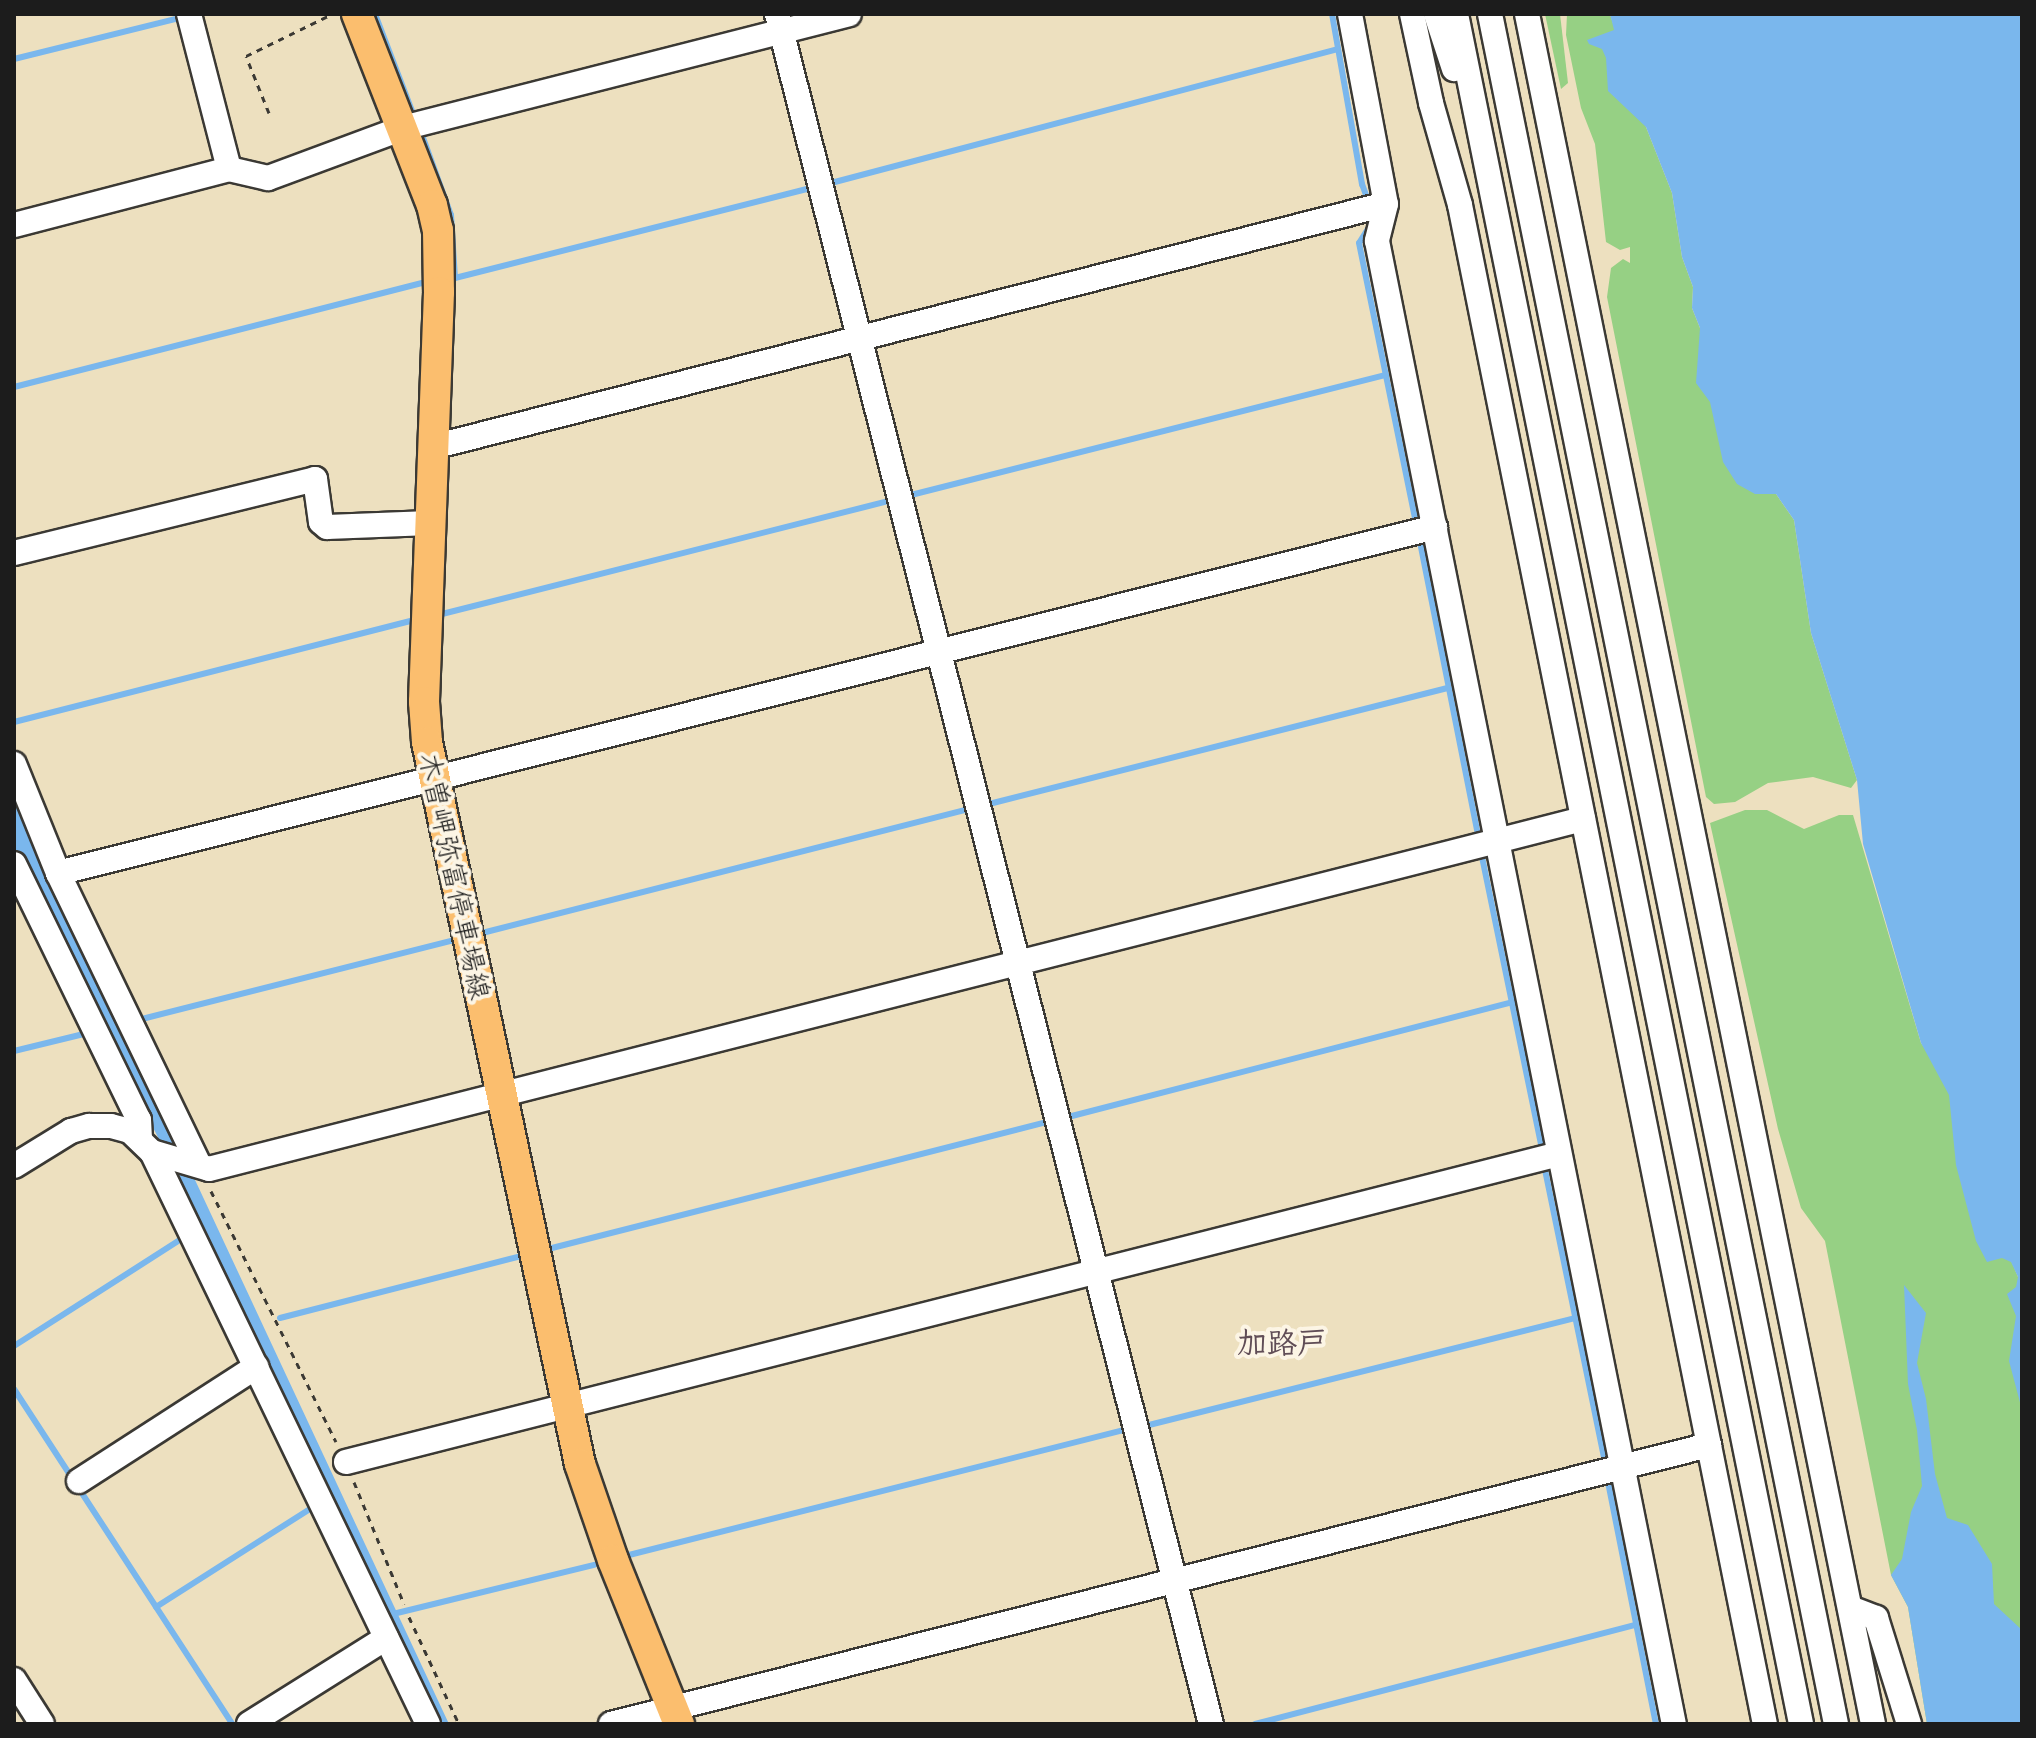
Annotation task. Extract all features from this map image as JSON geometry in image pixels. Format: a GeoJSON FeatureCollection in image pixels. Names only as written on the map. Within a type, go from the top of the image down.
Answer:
{"type":"FeatureCollection","features":[{"type":"Feature","properties":{"kind":"main road","name":"木曽岬弥富停車場線"},"geometry":{"type":"LineString","coordinates":[[357,14],[403,128],[438,230],[439,292],[424,702],[435,781],[580,1464],[595,1513],[676,1716]]}},
{"type":"Feature","properties":{"kind":"street"},"geometry":{"type":"LineString","coordinates":[[189,14],[229,169]]}},
{"type":"Feature","properties":{"kind":"street"},"geometry":{"type":"LineString","coordinates":[[14,225],[229,169],[268,178],[403,128],[779,23],[849,14]]}},
{"type":"Feature","properties":{"kind":"street"},"geometry":{"type":"LineString","coordinates":[[1350,14],[1386,204],[1377,241],[1674,1724]]}},
{"type":"Feature","properties":{"kind":"street"},"geometry":{"type":"LineString","coordinates":[[1412,14],[1431,103],[1460,205],[1765,1724]]}},
{"type":"Feature","properties":{"kind":"street"},"geometry":{"type":"LineString","coordinates":[[1436,14],[1458,81],[1473,96]]}},
{"type":"Feature","properties":{"kind":"street"},"geometry":{"type":"LineString","coordinates":[[1456,14],[1801,1724]]}},
{"type":"Feature","properties":{"kind":"street"},"geometry":{"type":"LineString","coordinates":[[1490,14],[1836,1724]]}},
{"type":"Feature","properties":{"kind":"street"},"geometry":{"type":"LineString","coordinates":[[1527,14],[1873,1724]]}},
{"type":"Feature","properties":{"kind":"street"},"geometry":{"type":"LineString","coordinates":[[779,23],[1020,961],[1211,1724]]}},
{"type":"Feature","properties":{"kind":"street"},"geometry":{"type":"LineString","coordinates":[[433,447],[1386,204]]}},
{"type":"Feature","properties":{"kind":"street"},"geometry":{"type":"LineString","coordinates":[[14,553],[315,479],[321,522],[327,527],[430,523]]}},
{"type":"Feature","properties":{"kind":"street"},"geometry":{"type":"LineString","coordinates":[[428,1724],[139,1120],[20,880],[57,875],[435,781],[1435,527]]}},
{"type":"Feature","properties":{"kind":"street"},"geometry":{"type":"LineString","coordinates":[[14,764],[57,875],[204,1166]]}},
{"type":"Feature","properties":{"kind":"street"},"geometry":{"type":"LineString","coordinates":[[14,1166],[71,1131],[89,1126],[111,1126],[130,1131],[151,1149],[204,1166],[1496,838],[1583,819]]}},
{"type":"Feature","properties":{"kind":"street"},"geometry":{"type":"LineString","coordinates":[[346,1462],[1559,1154]]}},
{"type":"Feature","properties":{"kind":"street"},"geometry":{"type":"LineString","coordinates":[[79,1481],[256,1367]]}},
{"type":"Feature","properties":{"kind":"street"},"geometry":{"type":"LineString","coordinates":[[611,1724],[676,1716],[1176,1580],[1709,1445]]}},
{"type":"Feature","properties":{"kind":"street"},"geometry":{"type":"LineString","coordinates":[[1850,1608],[1876,1618],[1909,1724]]}},
{"type":"Feature","properties":{"kind":"street"},"geometry":{"type":"LineString","coordinates":[[249,1724],[386,1638]]}},
{"type":"Feature","properties":{"kind":"street"},"geometry":{"type":"LineString","coordinates":[[14,1680],[42,1724]]}},
{"type":"Feature","properties":{"kind":"path"},"geometry":{"type":"LineString","coordinates":[[269,113],[246,56],[332,14]]}},
{"type":"Feature","properties":{"kind":"path"},"geometry":{"type":"LineString","coordinates":[[204,1166],[210,1188],[346,1462],[404,1604]]}},
{"type":"Feature","properties":{"kind":"path"},"geometry":{"type":"LineString","coordinates":[[409,1617],[459,1724]]}},
{"type":"Feature","properties":{"kind":"green space"},"geometry":{"type":"Polygon","coordinates":[[[1545,14],[1560,14],[1568,83],[1561,89],[1545,14]]]}},
{"type":"Feature","properties":{"kind":"green space"},"geometry":{"type":"Polygon","coordinates":[[[1567,14],[1610,14],[1646,127],[1672,193],[1682,257],[1693,287],[1692,308],[1776,494],[1794,520],[1811,633],[1857,780],[1851,788],[1813,777],[1768,783],[1735,802],[1714,804],[1706,797],[1607,297],[1611,268],[1623,259],[1630,263],[1630,247],[1620,250],[1606,242],[1595,144],[1581,108],[1566,35],[1567,14]]]}},
{"type":"Feature","properties":{"kind":"green space"},"geometry":{"type":"Polygon","coordinates":[[[1745,810],[1767,810],[1804,829],[1839,815],[1853,815],[1921,1043],[1946,1077],[1993,1217],[2018,1277],[2022,1304],[2022,1665],[1927,1724],[1908,1607],[1891,1575],[1825,1241],[1801,1208],[1778,1129],[1710,823],[1745,810]]]}},
{"type":"Feature","properties":{"kind":"water"},"geometry":{"type":"Polygon","coordinates":[[[1610,14],[2022,14],[2022,1410],[2009,1361],[2016,1316],[2007,1294],[2016,1287],[2018,1277],[2011,1262],[2002,1258],[1987,1262],[1976,1241],[1956,1165],[1949,1095],[1921,1043],[1863,844],[1857,780],[1811,633],[1794,520],[1776,494],[1755,494],[1737,484],[1723,462],[1710,402],[1696,383],[1700,328],[1692,308],[1693,287],[1682,257],[1672,193],[1646,127],[1608,91],[1606,58],[1602,49],[1589,44],[1587,40],[1614,30],[1610,14]]]}},
{"type":"Feature","properties":{"kind":"water"},"geometry":{"type":"Polygon","coordinates":[[[14,801],[449,1724],[438,1724],[176,1173],[32,888],[14,847],[14,801]]]}},
{"type":"Feature","properties":{"kind":"water"},"geometry":{"type":"Polygon","coordinates":[[[1904,1285],[1926,1313],[1917,1363],[1926,1399],[1935,1474],[1947,1518],[1968,1525],[1992,1564],[1994,1604],[2022,1630],[2022,1724],[1927,1724],[1908,1607],[1891,1575],[1902,1559],[1911,1512],[1922,1486],[1917,1430],[1908,1384],[1904,1285]]]}},
{"type":"Feature","properties":{"kind":"waterway"},"geometry":{"type":"LineString","coordinates":[[375,14],[414,116]]}},
{"type":"Feature","properties":{"kind":"waterway"},"geometry":{"type":"LineString","coordinates":[[1332,14],[1362,184],[1369,203]]}},
{"type":"Feature","properties":{"kind":"waterway"},"geometry":{"type":"LineString","coordinates":[[14,59],[180,18]]}},
{"type":"Feature","properties":{"kind":"waterway"},"geometry":{"type":"LineString","coordinates":[[831,183],[1338,49]]}},
{"type":"Feature","properties":{"kind":"waterway"},"geometry":{"type":"LineString","coordinates":[[422,135],[451,215],[455,278],[810,188]]}},
{"type":"Feature","properties":{"kind":"waterway"},"geometry":{"type":"LineString","coordinates":[[1371,224],[1359,243],[1416,523]]}},
{"type":"Feature","properties":{"kind":"waterway"},"geometry":{"type":"LineString","coordinates":[[14,387],[427,282]]}},
{"type":"Feature","properties":{"kind":"waterway"},"geometry":{"type":"LineString","coordinates":[[907,496],[1386,375]]}},
{"type":"Feature","properties":{"kind":"waterway"},"geometry":{"type":"LineString","coordinates":[[442,614],[896,499]]}},
{"type":"Feature","properties":{"kind":"waterway"},"geometry":{"type":"LineString","coordinates":[[1419,537],[1478,835]]}},
{"type":"Feature","properties":{"kind":"waterway"},"geometry":{"type":"LineString","coordinates":[[14,722],[410,621]]}},
{"type":"Feature","properties":{"kind":"waterway"},"geometry":{"type":"LineString","coordinates":[[989,804],[1449,688]]}},
{"type":"Feature","properties":{"kind":"waterway"},"geometry":{"type":"LineString","coordinates":[[482,933],[969,809]]}},
{"type":"Feature","properties":{"kind":"waterway"},"geometry":{"type":"LineString","coordinates":[[1481,852],[1543,1153]]}},
{"type":"Feature","properties":{"kind":"waterway"},"geometry":{"type":"LineString","coordinates":[[138,1020],[458,939]]}},
{"type":"Feature","properties":{"kind":"waterway"},"geometry":{"type":"LineString","coordinates":[[1068,1117],[1512,1002]]}},
{"type":"Feature","properties":{"kind":"waterway"},"geometry":{"type":"LineString","coordinates":[[14,1051],[88,1033]]}},
{"type":"Feature","properties":{"kind":"waterway"},"geometry":{"type":"LineString","coordinates":[[552,1248],[1047,1122]]}},
{"type":"Feature","properties":{"kind":"waterway"},"geometry":{"type":"LineString","coordinates":[[1544,1165],[1605,1463]]}},
{"type":"Feature","properties":{"kind":"waterway"},"geometry":{"type":"LineString","coordinates":[[14,1346],[181,1239]]}},
{"type":"Feature","properties":{"kind":"waterway"},"geometry":{"type":"LineString","coordinates":[[280,1318],[526,1255]]}},
{"type":"Feature","properties":{"kind":"waterway"},"geometry":{"type":"LineString","coordinates":[[1149,1425],[1575,1318]]}},
{"type":"Feature","properties":{"kind":"waterway"},"geometry":{"type":"LineString","coordinates":[[14,1389],[232,1724]]}},
{"type":"Feature","properties":{"kind":"waterway"},"geometry":{"type":"LineString","coordinates":[[625,1556],[1128,1429]]}},
{"type":"Feature","properties":{"kind":"waterway"},"geometry":{"type":"LineString","coordinates":[[1607,1477],[1656,1724]]}},
{"type":"Feature","properties":{"kind":"waterway"},"geometry":{"type":"LineString","coordinates":[[156,1607],[310,1509]]}},
{"type":"Feature","properties":{"kind":"waterway"},"geometry":{"type":"LineString","coordinates":[[397,1613],[594,1565]]}},
{"type":"Feature","properties":{"kind":"waterway"},"geometry":{"type":"LineString","coordinates":[[1255,1724],[1636,1625]]}},
{"type":"Feature","properties":{"kind":"district","name":"加路戸"},"geometry":{"type":"Point","coordinates":[1282,1342]}}]}
